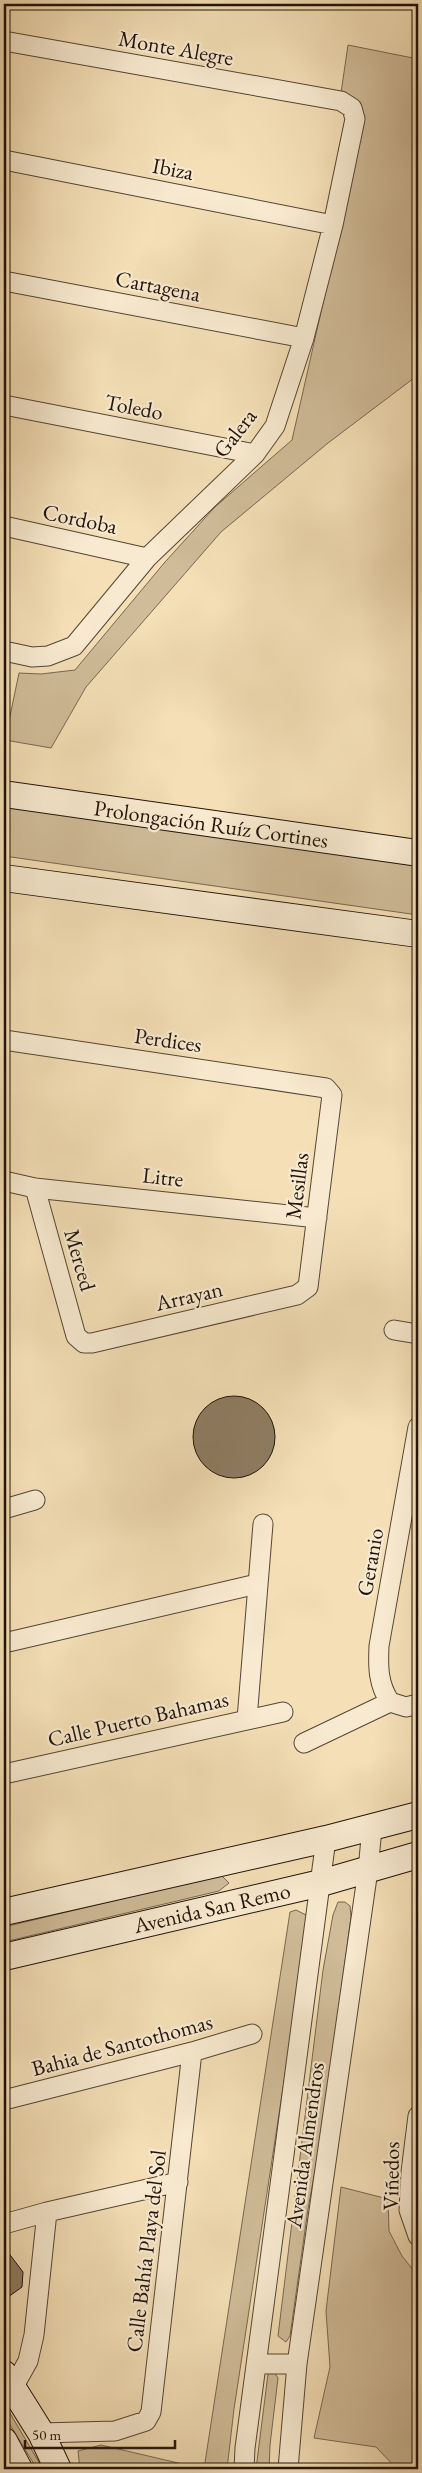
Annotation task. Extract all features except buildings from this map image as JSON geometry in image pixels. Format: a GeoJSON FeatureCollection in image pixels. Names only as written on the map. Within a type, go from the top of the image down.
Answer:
{"type":"FeatureCollection","features":[{"type":"Feature","properties":{"kind":"street","name":"Monte Alegre"},"geometry":{"type":"LineString","coordinates":[[4,41],[341,101]]}},
{"type":"Feature","properties":{"kind":"street","name":"Galera"},"geometry":{"type":"LineString","coordinates":[[4,651],[32,657],[48,656],[74,646],[147,558],[255,454],[275,426],[304,338],[333,225],[356,119],[352,108],[341,101]]}},
{"type":"Feature","properties":{"kind":"street","name":"Ibiza"},"geometry":{"type":"LineString","coordinates":[[4,160],[333,225]]}},
{"type":"Feature","properties":{"kind":"street","name":"Cartagena"},"geometry":{"type":"LineString","coordinates":[[4,281],[304,338]]}},
{"type":"Feature","properties":{"kind":"street","name":"Toledo"},"geometry":{"type":"LineString","coordinates":[[4,405],[255,454]]}},
{"type":"Feature","properties":{"kind":"street","name":"Cordoba"},"geometry":{"type":"LineString","coordinates":[[4,526],[147,558]]}},
{"type":"Feature","properties":{"kind":"street","name":"Prolongación Ruíz Cortines"},"geometry":{"type":"LineString","coordinates":[[4,794],[418,853]]}},
{"type":"Feature","properties":{"kind":"street"},"geometry":{"type":"LineString","coordinates":[[4,878],[418,934]]}},
{"type":"Feature","properties":{"kind":"street","name":"Perdices"},"geometry":{"type":"LineString","coordinates":[[4,1040],[326,1088]]}},
{"type":"Feature","properties":{"kind":"street","name":"Mesillas"},"geometry":{"type":"LineString","coordinates":[[304,1292],[308,1287],[332,1101],[332,1095],[326,1088]]}},
{"type":"Feature","properties":{"kind":"street","name":"Litre"},"geometry":{"type":"LineString","coordinates":[[4,1181],[35,1188],[317,1218]]}},
{"type":"Feature","properties":{"kind":"street","name":"Merced"},"geometry":{"type":"LineString","coordinates":[[35,1188],[76,1336],[84,1343]]}},
{"type":"Feature","properties":{"kind":"street","name":"Arrayan"},"geometry":{"type":"LineString","coordinates":[[84,1343],[92,1343],[304,1292]]}},
{"type":"Feature","properties":{"kind":"street"},"geometry":{"type":"LineString","coordinates":[[394,1330],[418,1334]]}},
{"type":"Feature","properties":{"kind":"street","name":"Geranio"},"geometry":{"type":"LineString","coordinates":[[390,1702],[382,1689],[378,1669],[379,1646],[418,1427]]}},
{"type":"Feature","properties":{"kind":"street"},"geometry":{"type":"LineString","coordinates":[[4,1509],[35,1500]]}},
{"type":"Feature","properties":{"kind":"street"},"geometry":{"type":"LineString","coordinates":[[247,1719],[263,1524]]}},
{"type":"Feature","properties":{"kind":"street"},"geometry":{"type":"LineString","coordinates":[[4,1643],[257,1584]]}},
{"type":"Feature","properties":{"kind":"street"},"geometry":{"type":"LineString","coordinates":[[304,1743],[390,1702],[406,1707],[418,1704]]}},
{"type":"Feature","properties":{"kind":"street","name":"Calle Puerto Bahamas"},"geometry":{"type":"LineString","coordinates":[[4,1774],[284,1712]]}},
{"type":"Feature","properties":{"kind":"street","name":"Avenida San Remo"},"geometry":{"type":"LineString","coordinates":[[4,1912],[326,1839],[418,1815]]}},
{"type":"Feature","properties":{"kind":"street","name":"Avenida Almendros"},"geometry":{"type":"LineString","coordinates":[[288,2469],[297,2364],[368,1870],[372,1828]]}},
{"type":"Feature","properties":{"kind":"street","name":"Avenida Almendros"},"geometry":{"type":"LineString","coordinates":[[244,2469],[326,1839]]}},
{"type":"Feature","properties":{"kind":"street","name":"Avenida San Remo"},"geometry":{"type":"LineString","coordinates":[[4,1957],[321,1883],[418,1855]]}},
{"type":"Feature","properties":{"kind":"street","name":"Bahia de Santothomas"},"geometry":{"type":"LineString","coordinates":[[4,2100],[192,2052],[252,2034]]}},
{"type":"Feature","properties":{"kind":"street","name":"Calle Bahía Playa del Sol"},"geometry":{"type":"LineString","coordinates":[[41,2433],[115,2431],[146,2421],[151,2412],[192,2052]]}},
{"type":"Feature","properties":{"kind":"street","name":"Viñedos"},"geometry":{"type":"LineString","coordinates":[[418,2116],[411,2172],[418,2236]]}},
{"type":"Feature","properties":{"kind":"street"},"geometry":{"type":"LineString","coordinates":[[4,2224],[47,2212],[178,2182]]}},
{"type":"Feature","properties":{"kind":"street"},"geometry":{"type":"LineString","coordinates":[[47,2212],[34,2335],[28,2360],[8,2381],[41,2433],[58,2469]]}},
{"type":"Feature","properties":{"kind":"street"},"geometry":{"type":"LineString","coordinates":[[257,2364],[297,2364]]}},
{"type":"Feature","properties":{"kind":"street"},"geometry":{"type":"LineString","coordinates":[[4,2441],[19,2469]]}},
{"type":"Feature","properties":{"kind":"shaded area"},"geometry":{"type":"Polygon","coordinates":[[[348,45],[418,59],[418,375],[328,443],[221,532],[86,687],[51,748],[5,740],[19,673],[41,674],[75,670],[165,562],[215,507],[292,440],[355,162],[341,93],[348,45]]]}},
{"type":"Feature","properties":{"kind":"shaded area"},"geometry":{"type":"Polygon","coordinates":[[[4,803],[418,863],[418,915],[4,856],[4,803]]]}},
{"type":"Feature","properties":{"kind":"shaded area"},"geometry":{"type":"Polygon","coordinates":[[[221,1875],[229,1883],[219,1891],[4,1942],[4,1927],[221,1875]]]}},
{"type":"Feature","properties":{"kind":"shaded area"},"geometry":{"type":"Polygon","coordinates":[[[338,1902],[345,1902],[350,1906],[351,1917],[338,2013],[338,2046],[308,2209],[290,2336],[286,2342],[278,2336],[323,1970],[333,1915],[338,1902]]]}},
{"type":"Feature","properties":{"kind":"shaded area"},"geometry":{"type":"Polygon","coordinates":[[[296,1910],[306,1915],[308,1924],[234,2409],[227,2469],[204,2469],[290,1912],[296,1910]]]}},
{"type":"Feature","properties":{"kind":"shaded area"},"geometry":{"type":"Polygon","coordinates":[[[341,2187],[388,2199],[389,2231],[402,2256],[418,2276],[418,2469],[397,2469],[376,2447],[314,2438],[330,2367],[326,2311],[341,2187]]]}},
{"type":"Feature","properties":{"kind":"shaded area"},"geometry":{"type":"Polygon","coordinates":[[[274,2372],[278,2378],[269,2469],[256,2469],[268,2374],[274,2372]]]}},
{"type":"Feature","properties":{"kind":"shaded area"},"geometry":{"type":"Polygon","coordinates":[[[4,2403],[43,2469],[37,2469],[4,2415],[4,2403]]]}},
{"type":"Feature","properties":{"kind":"shaded area"},"geometry":{"type":"Polygon","coordinates":[[[101,2445],[204,2469],[80,2469],[78,2451],[101,2445]]]}}]}
